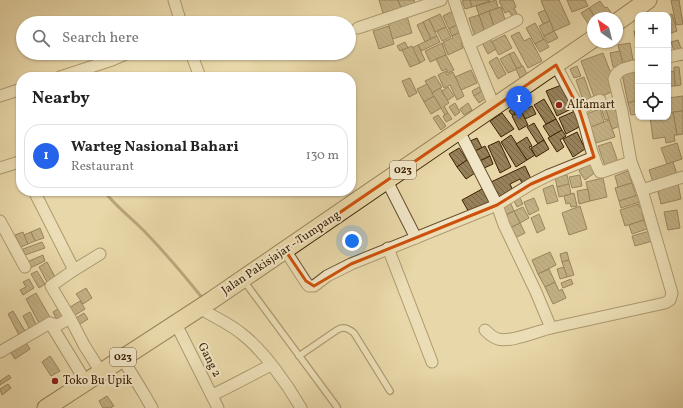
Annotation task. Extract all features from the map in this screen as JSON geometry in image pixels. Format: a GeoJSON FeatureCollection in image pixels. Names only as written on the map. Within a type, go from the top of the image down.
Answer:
{"type":"FeatureCollection","features":[{"type":"Feature","properties":{"kind":"main road"},"geometry":{"type":"LineString","coordinates":[[623,18],[648,0]]}},
{"type":"Feature","properties":{"kind":"main road","name":"Jalan Pakisjajar - Tumpang"},"geometry":{"type":"LineString","coordinates":[[46,408],[242,280],[587,43]]}},
{"type":"Feature","properties":{"kind":"street"},"geometry":{"type":"LineString","coordinates":[[174,0],[179,16]]}},
{"type":"Feature","properties":{"kind":"street"},"geometry":{"type":"LineString","coordinates":[[358,28],[441,0]]}},
{"type":"Feature","properties":{"kind":"street"},"geometry":{"type":"LineString","coordinates":[[454,0],[469,44],[494,106]]}},
{"type":"Feature","properties":{"kind":"street"},"geometry":{"type":"LineString","coordinates":[[469,44],[517,20]]}},
{"type":"Feature","properties":{"kind":"street"},"geometry":{"type":"LineString","coordinates":[[671,56],[683,54]]}},
{"type":"Feature","properties":{"kind":"street"},"geometry":{"type":"LineString","coordinates":[[75,72],[112,60]]}},
{"type":"Feature","properties":{"kind":"street"},"geometry":{"type":"LineString","coordinates":[[194,60],[198,72]]}},
{"type":"Feature","properties":{"kind":"street"},"geometry":{"type":"LineString","coordinates":[[556,65],[579,109],[600,172],[631,162]]}},
{"type":"Feature","properties":{"kind":"street"},"geometry":{"type":"LineString","coordinates":[[485,330],[492,336],[499,339],[508,340],[551,328],[665,303],[670,300],[672,293],[642,190],[631,162],[622,111],[614,79],[615,74],[619,71],[635,66]]}},
{"type":"Feature","properties":{"kind":"street"},"geometry":{"type":"LineString","coordinates":[[0,96],[16,91]]}},
{"type":"Feature","properties":{"kind":"street"},"geometry":{"type":"LineString","coordinates":[[579,109],[600,100]]}},
{"type":"Feature","properties":{"kind":"street"},"geometry":{"type":"LineString","coordinates":[[459,131],[497,205],[504,225],[536,292],[551,328]]}},
{"type":"Feature","properties":{"kind":"street"},"geometry":{"type":"LineString","coordinates":[[285,250],[307,284],[312,286],[350,264],[497,205],[531,184],[594,157]]}},
{"type":"Feature","properties":{"kind":"street"},"geometry":{"type":"LineString","coordinates":[[0,168],[16,165]]}},
{"type":"Feature","properties":{"kind":"street"},"geometry":{"type":"LineString","coordinates":[[642,190],[683,177]]}},
{"type":"Feature","properties":{"kind":"street"},"geometry":{"type":"LineString","coordinates":[[387,181],[416,238]]}},
{"type":"Feature","properties":{"kind":"street"},"geometry":{"type":"LineString","coordinates":[[37,196],[74,270]]}},
{"type":"Feature","properties":{"kind":"street"},"geometry":{"type":"LineString","coordinates":[[0,221],[25,267]]}},
{"type":"Feature","properties":{"kind":"street"},"geometry":{"type":"LineString","coordinates":[[388,248],[432,362]]}},
{"type":"Feature","properties":{"kind":"street"},"geometry":{"type":"LineString","coordinates":[[100,254],[51,286],[101,372]]}},
{"type":"Feature","properties":{"kind":"street"},"geometry":{"type":"LineString","coordinates":[[204,305],[218,318],[242,333],[261,352],[301,408]]}},
{"type":"Feature","properties":{"kind":"street"},"geometry":{"type":"LineString","coordinates":[[0,352],[50,323],[58,325],[70,318]]}},
{"type":"Feature","properties":{"kind":"street"},"geometry":{"type":"LineString","coordinates":[[50,323],[86,382]]}},
{"type":"Feature","properties":{"kind":"street","name":"Gang 2"},"geometry":{"type":"LineString","coordinates":[[176,324],[218,408]]}},
{"type":"Feature","properties":{"kind":"street"},"geometry":{"type":"LineString","coordinates":[[122,358],[152,408]]}},
{"type":"Feature","properties":{"kind":"street"},"geometry":{"type":"LineString","coordinates":[[212,395],[271,365]]}},
{"type":"Feature","properties":{"kind":"lane"},"geometry":{"type":"LineString","coordinates":[[242,280],[337,408]]}},
{"type":"Feature","properties":{"kind":"lane"},"geometry":{"type":"LineString","coordinates":[[299,356],[341,327],[348,329],[354,333],[390,391]]}},
{"type":"Feature","properties":{"kind":"highlighted area"},"geometry":{"type":"Polygon","coordinates":[[[556,65],[579,109],[594,157],[531,184],[497,205],[351,264],[314,286],[306,281],[285,250],[556,65]]]}},
{"type":"Feature","properties":{"kind":"building"},"geometry":{"type":"Polygon","coordinates":[[[379,0],[398,0],[401,8],[383,13],[379,0]]]}},
{"type":"Feature","properties":{"kind":"building"},"geometry":{"type":"Polygon","coordinates":[[[398,0],[414,0],[415,4],[401,8],[398,0]]]}},
{"type":"Feature","properties":{"kind":"building"},"geometry":{"type":"Polygon","coordinates":[[[470,0],[472,7],[465,9],[462,1],[470,0]]]}},
{"type":"Feature","properties":{"kind":"building"},"geometry":{"type":"Polygon","coordinates":[[[470,0],[490,0],[490,1],[472,7],[470,0]]]}},
{"type":"Feature","properties":{"kind":"building"},"geometry":{"type":"Polygon","coordinates":[[[496,0],[498,8],[479,15],[476,6],[496,0]]]}},
{"type":"Feature","properties":{"kind":"building"},"geometry":{"type":"Polygon","coordinates":[[[513,0],[516,7],[514,8],[518,16],[513,18],[509,11],[505,13],[499,1],[513,0]]]}},
{"type":"Feature","properties":{"kind":"building"},"geometry":{"type":"Polygon","coordinates":[[[559,0],[570,24],[554,31],[541,1],[559,0]]]}},
{"type":"Feature","properties":{"kind":"building"},"geometry":{"type":"Polygon","coordinates":[[[567,0],[585,0],[588,6],[572,12],[567,0]]]}},
{"type":"Feature","properties":{"kind":"building"},"geometry":{"type":"Polygon","coordinates":[[[671,0],[679,0],[683,24],[676,25],[671,0]]]}},
{"type":"Feature","properties":{"kind":"building"},"geometry":{"type":"Polygon","coordinates":[[[600,1],[605,8],[607,7],[611,12],[591,12],[589,8],[600,1]]]}},
{"type":"Feature","properties":{"kind":"building"},"geometry":{"type":"Polygon","coordinates":[[[501,7],[506,23],[494,27],[489,11],[501,7]]]}},
{"type":"Feature","properties":{"kind":"building"},"geometry":{"type":"Polygon","coordinates":[[[589,8],[591,12],[587,12],[587,22],[581,13],[589,8]]]}},
{"type":"Feature","properties":{"kind":"building"},"geometry":{"type":"Polygon","coordinates":[[[545,10],[550,21],[543,24],[538,13],[545,10]]]}},
{"type":"Feature","properties":{"kind":"building"},"geometry":{"type":"Polygon","coordinates":[[[453,11],[459,24],[449,29],[443,16],[453,11]]]}},
{"type":"Feature","properties":{"kind":"building"},"geometry":{"type":"Polygon","coordinates":[[[489,11],[495,30],[485,33],[479,15],[489,11]]]}},
{"type":"Feature","properties":{"kind":"building"},"geometry":{"type":"Polygon","coordinates":[[[440,14],[446,27],[435,32],[429,19],[440,14]]]}},
{"type":"Feature","properties":{"kind":"building"},"geometry":{"type":"Polygon","coordinates":[[[671,14],[677,31],[671,33],[671,14]]]}},
{"type":"Feature","properties":{"kind":"building"},"geometry":{"type":"Polygon","coordinates":[[[479,15],[485,33],[475,37],[469,18],[479,15]]]}},
{"type":"Feature","properties":{"kind":"building"},"geometry":{"type":"Polygon","coordinates":[[[407,16],[412,33],[392,39],[388,22],[407,16]]]}},
{"type":"Feature","properties":{"kind":"building"},"geometry":{"type":"Polygon","coordinates":[[[429,19],[437,36],[431,39],[423,22],[429,19]]]}},
{"type":"Feature","properties":{"kind":"building"},"geometry":{"type":"Polygon","coordinates":[[[550,21],[554,31],[544,36],[539,26],[550,21]]]}},
{"type":"Feature","properties":{"kind":"building"},"geometry":{"type":"Polygon","coordinates":[[[423,22],[431,39],[425,42],[417,25],[423,22]]]}},
{"type":"Feature","properties":{"kind":"building"},"geometry":{"type":"Polygon","coordinates":[[[535,23],[544,39],[535,44],[526,28],[535,23]]]}},
{"type":"Feature","properties":{"kind":"building"},"geometry":{"type":"Polygon","coordinates":[[[459,24],[462,31],[452,36],[449,29],[459,24]]]}},
{"type":"Feature","properties":{"kind":"building"},"geometry":{"type":"Polygon","coordinates":[[[389,26],[394,44],[379,49],[373,31],[389,26]]]}},
{"type":"Feature","properties":{"kind":"building"},"geometry":{"type":"Polygon","coordinates":[[[446,27],[451,37],[442,41],[437,31],[446,27]]]}},
{"type":"Feature","properties":{"kind":"building"},"geometry":{"type":"Polygon","coordinates":[[[462,31],[466,41],[461,43],[463,48],[448,55],[443,42],[453,38],[452,36],[462,31]]]}},
{"type":"Feature","properties":{"kind":"building"},"geometry":{"type":"Polygon","coordinates":[[[554,31],[558,38],[548,43],[544,36],[554,31]]]}},
{"type":"Feature","properties":{"kind":"building"},"geometry":{"type":"Polygon","coordinates":[[[519,32],[524,41],[530,38],[542,61],[528,68],[511,36],[519,32]]]}},
{"type":"Feature","properties":{"kind":"building"},"geometry":{"type":"Polygon","coordinates":[[[505,35],[512,48],[499,55],[491,42],[505,35]]]}},
{"type":"Feature","properties":{"kind":"building"},"geometry":{"type":"Polygon","coordinates":[[[437,36],[440,42],[421,51],[418,45],[437,36]]]}},
{"type":"Feature","properties":{"kind":"building"},"geometry":{"type":"Polygon","coordinates":[[[489,37],[496,49],[488,54],[481,41],[489,37]]]}},
{"type":"Feature","properties":{"kind":"building"},"geometry":{"type":"Polygon","coordinates":[[[544,39],[549,47],[540,52],[535,44],[544,39]]]}},
{"type":"Feature","properties":{"kind":"building"},"geometry":{"type":"Polygon","coordinates":[[[678,40],[682,51],[675,53],[671,42],[678,40]]]}},
{"type":"Feature","properties":{"kind":"building"},"geometry":{"type":"Polygon","coordinates":[[[405,42],[408,48],[400,51],[397,46],[405,42]]]}},
{"type":"Feature","properties":{"kind":"building"},"geometry":{"type":"Polygon","coordinates":[[[442,43],[446,55],[430,62],[425,51],[442,43]]]}},
{"type":"Feature","properties":{"kind":"building"},"geometry":{"type":"Polygon","coordinates":[[[630,43],[633,60],[622,63],[619,48],[623,48],[623,44],[630,43]]]}},
{"type":"Feature","properties":{"kind":"building"},"geometry":{"type":"Polygon","coordinates":[[[418,45],[425,60],[420,63],[412,48],[418,45]]]}},
{"type":"Feature","properties":{"kind":"building"},"geometry":{"type":"Polygon","coordinates":[[[412,46],[420,63],[410,67],[402,50],[412,46]]]}},
{"type":"Feature","properties":{"kind":"building"},"geometry":{"type":"Polygon","coordinates":[[[620,51],[623,65],[613,67],[610,53],[620,51]]]}},
{"type":"Feature","properties":{"kind":"building"},"geometry":{"type":"Polygon","coordinates":[[[514,52],[522,66],[517,69],[509,54],[514,52]]]}},
{"type":"Feature","properties":{"kind":"building"},"geometry":{"type":"Polygon","coordinates":[[[603,53],[610,71],[612,72],[616,90],[595,99],[581,61],[603,53]]]}},
{"type":"Feature","properties":{"kind":"building"},"geometry":{"type":"Polygon","coordinates":[[[509,54],[517,69],[508,73],[500,59],[509,54]]]}},
{"type":"Feature","properties":{"kind":"building"},"geometry":{"type":"Polygon","coordinates":[[[446,55],[454,70],[448,73],[446,69],[442,71],[436,59],[446,55]]]}},
{"type":"Feature","properties":{"kind":"building"},"geometry":{"type":"Polygon","coordinates":[[[497,57],[506,74],[498,79],[489,62],[497,57]]]}},
{"type":"Feature","properties":{"kind":"building"},"geometry":{"type":"Polygon","coordinates":[[[523,66],[527,74],[520,78],[516,69],[523,66]]]}},
{"type":"Feature","properties":{"kind":"building"},"geometry":{"type":"Polygon","coordinates":[[[577,66],[581,76],[574,78],[570,69],[577,66]]]}},
{"type":"Feature","properties":{"kind":"building"},"geometry":{"type":"Polygon","coordinates":[[[674,67],[679,67],[681,85],[675,86],[674,67]]]}},
{"type":"Feature","properties":{"kind":"building"},"geometry":{"type":"Polygon","coordinates":[[[471,70],[477,83],[461,90],[455,77],[471,70]]]}},
{"type":"Feature","properties":{"kind":"building"},"geometry":{"type":"Polygon","coordinates":[[[446,71],[447,75],[453,72],[464,96],[457,100],[450,85],[444,88],[438,75],[446,71]]]}},
{"type":"Feature","properties":{"kind":"building"},"geometry":{"type":"Polygon","coordinates":[[[635,71],[635,101],[628,103],[622,74],[635,71]]]}},
{"type":"Feature","properties":{"kind":"building"},"geometry":{"type":"Polygon","coordinates":[[[674,71],[675,86],[671,86],[671,72],[674,71]]]}},
{"type":"Feature","properties":{"kind":"building"},"geometry":{"type":"Polygon","coordinates":[[[435,76],[442,87],[432,93],[425,81],[435,76]]]}},
{"type":"Feature","properties":{"kind":"building"},"geometry":{"type":"Polygon","coordinates":[[[584,77],[592,100],[584,103],[576,80],[584,77]]]}},
{"type":"Feature","properties":{"kind":"building"},"geometry":{"type":"Polygon","coordinates":[[[410,78],[417,93],[409,97],[402,81],[410,78]]]}},
{"type":"Feature","properties":{"kind":"building"},"geometry":{"type":"Polygon","coordinates":[[[427,84],[434,96],[424,102],[417,89],[427,84]]]}},
{"type":"Feature","properties":{"kind":"building"},"geometry":{"type":"Polygon","coordinates":[[[564,84],[575,107],[557,116],[546,91],[564,84]]]}},
{"type":"Feature","properties":{"kind":"building"},"geometry":{"type":"Polygon","coordinates":[[[448,87],[454,96],[447,101],[442,91],[448,87]]]}},
{"type":"Feature","properties":{"kind":"building"},"geometry":{"type":"Polygon","coordinates":[[[479,87],[482,91],[474,96],[472,91],[479,87]]]}},
{"type":"Feature","properties":{"kind":"building"},"geometry":{"type":"Polygon","coordinates":[[[440,88],[449,103],[444,106],[448,113],[445,115],[432,93],[440,88]]]}},
{"type":"Feature","properties":{"kind":"building"},"geometry":{"type":"Polygon","coordinates":[[[482,91],[486,98],[479,103],[474,96],[482,91]]]}},
{"type":"Feature","properties":{"kind":"building"},"geometry":{"type":"Polygon","coordinates":[[[434,96],[441,108],[431,114],[424,102],[434,96]]]}},
{"type":"Feature","properties":{"kind":"building"},"geometry":{"type":"Polygon","coordinates":[[[683,96],[683,111],[671,113],[671,98],[683,96]]]}},
{"type":"Feature","properties":{"kind":"building"},"geometry":{"type":"Polygon","coordinates":[[[544,99],[556,119],[546,124],[534,105],[544,99]]]}},
{"type":"Feature","properties":{"kind":"building"},"geometry":{"type":"Polygon","coordinates":[[[618,100],[620,126],[612,129],[604,104],[618,100]]]}},
{"type":"Feature","properties":{"kind":"building"},"geometry":{"type":"Polygon","coordinates":[[[635,101],[635,114],[631,115],[628,103],[635,101]]]}},
{"type":"Feature","properties":{"kind":"building"},"geometry":{"type":"Polygon","coordinates":[[[455,103],[460,112],[455,116],[449,107],[455,103]]]}},
{"type":"Feature","properties":{"kind":"building"},"geometry":{"type":"Polygon","coordinates":[[[468,103],[472,110],[464,115],[460,109],[468,103]]]}},
{"type":"Feature","properties":{"kind":"building"},"geometry":{"type":"Polygon","coordinates":[[[604,104],[609,119],[605,120],[601,108],[595,110],[594,108],[604,104]]]}},
{"type":"Feature","properties":{"kind":"building"},"geometry":{"type":"Polygon","coordinates":[[[518,105],[521,109],[512,115],[509,111],[518,105]]]}},
{"type":"Feature","properties":{"kind":"building"},"geometry":{"type":"Polygon","coordinates":[[[532,106],[536,114],[525,119],[521,111],[532,106]]]}},
{"type":"Feature","properties":{"kind":"building"},"geometry":{"type":"Polygon","coordinates":[[[600,109],[604,122],[591,127],[586,114],[600,109]]]}},
{"type":"Feature","properties":{"kind":"building"},"geometry":{"type":"Polygon","coordinates":[[[521,111],[528,125],[519,130],[512,116],[521,111]]]}},
{"type":"Feature","properties":{"kind":"building"},"geometry":{"type":"Polygon","coordinates":[[[575,111],[581,126],[566,134],[559,118],[575,111]]]}},
{"type":"Feature","properties":{"kind":"building"},"geometry":{"type":"Polygon","coordinates":[[[683,111],[683,134],[677,135],[673,112],[683,111]]]}},
{"type":"Feature","properties":{"kind":"building"},"geometry":{"type":"Polygon","coordinates":[[[671,112],[673,112],[677,135],[674,135],[675,141],[666,143],[665,137],[653,139],[650,120],[671,120],[671,112]]]}},
{"type":"Feature","properties":{"kind":"building"},"geometry":{"type":"Polygon","coordinates":[[[448,113],[452,119],[446,122],[443,116],[448,113]]]}},
{"type":"Feature","properties":{"kind":"building"},"geometry":{"type":"Polygon","coordinates":[[[502,113],[514,129],[501,137],[490,121],[502,113]]]}},
{"type":"Feature","properties":{"kind":"building"},"geometry":{"type":"Polygon","coordinates":[[[438,115],[446,126],[441,130],[433,118],[438,115]]]}},
{"type":"Feature","properties":{"kind":"building"},"geometry":{"type":"Polygon","coordinates":[[[556,119],[562,130],[550,137],[543,126],[556,119]]]}},
{"type":"Feature","properties":{"kind":"building"},"geometry":{"type":"Polygon","coordinates":[[[609,120],[615,137],[596,143],[591,127],[609,120]]]}},
{"type":"Feature","properties":{"kind":"building"},"geometry":{"type":"Polygon","coordinates":[[[534,123],[544,140],[538,144],[527,127],[534,123]]]}},
{"type":"Feature","properties":{"kind":"building"},"geometry":{"type":"Polygon","coordinates":[[[562,130],[566,136],[560,140],[564,147],[557,152],[548,138],[562,130]]]}},
{"type":"Feature","properties":{"kind":"building"},"geometry":{"type":"Polygon","coordinates":[[[577,132],[585,149],[573,157],[563,139],[577,132]]]}},
{"type":"Feature","properties":{"kind":"building"},"geometry":{"type":"Polygon","coordinates":[[[511,135],[527,160],[516,167],[501,142],[511,135]]]}},
{"type":"Feature","properties":{"kind":"building"},"geometry":{"type":"Polygon","coordinates":[[[527,137],[532,146],[529,147],[535,155],[527,160],[516,144],[527,137]]]}},
{"type":"Feature","properties":{"kind":"building"},"geometry":{"type":"Polygon","coordinates":[[[477,138],[482,148],[473,152],[468,142],[477,138]]]}},
{"type":"Feature","properties":{"kind":"building"},"geometry":{"type":"Polygon","coordinates":[[[544,140],[549,149],[536,157],[531,148],[544,140]]]}},
{"type":"Feature","properties":{"kind":"building"},"geometry":{"type":"Polygon","coordinates":[[[499,141],[511,167],[500,173],[488,146],[499,141]]]}},
{"type":"Feature","properties":{"kind":"building"},"geometry":{"type":"Polygon","coordinates":[[[611,142],[618,162],[605,166],[598,146],[611,142]]]}},
{"type":"Feature","properties":{"kind":"building"},"geometry":{"type":"Polygon","coordinates":[[[677,143],[682,159],[667,164],[661,148],[677,143]]]}},
{"type":"Feature","properties":{"kind":"building"},"geometry":{"type":"Polygon","coordinates":[[[485,146],[490,156],[478,162],[473,152],[485,146]]]}},
{"type":"Feature","properties":{"kind":"building"},"geometry":{"type":"Polygon","coordinates":[[[459,148],[467,160],[457,167],[449,154],[459,148]]]}},
{"type":"Feature","properties":{"kind":"building"},"geometry":{"type":"Polygon","coordinates":[[[490,156],[493,164],[482,169],[478,162],[490,156]]]}},
{"type":"Feature","properties":{"kind":"building"},"geometry":{"type":"Polygon","coordinates":[[[467,160],[475,173],[466,179],[457,167],[467,160]]]}},
{"type":"Feature","properties":{"kind":"building"},"geometry":{"type":"Polygon","coordinates":[[[591,160],[597,171],[585,180],[579,171],[582,169],[580,166],[591,160]]]}},
{"type":"Feature","properties":{"kind":"building"},"geometry":{"type":"Polygon","coordinates":[[[673,162],[677,174],[653,182],[649,170],[673,162]]]}},
{"type":"Feature","properties":{"kind":"building"},"geometry":{"type":"Polygon","coordinates":[[[525,166],[532,181],[523,185],[520,179],[510,184],[513,191],[498,199],[491,182],[525,166]]]}},
{"type":"Feature","properties":{"kind":"building"},"geometry":{"type":"Polygon","coordinates":[[[628,171],[632,183],[618,187],[615,176],[628,171]]]}},
{"type":"Feature","properties":{"kind":"building"},"geometry":{"type":"Polygon","coordinates":[[[567,175],[569,184],[557,187],[555,177],[567,175]]]}},
{"type":"Feature","properties":{"kind":"building"},"geometry":{"type":"Polygon","coordinates":[[[580,175],[582,186],[572,188],[569,177],[580,175]]]}},
{"type":"Feature","properties":{"kind":"building"},"geometry":{"type":"Polygon","coordinates":[[[603,178],[607,197],[590,201],[586,182],[603,178]]]}},
{"type":"Feature","properties":{"kind":"building"},"geometry":{"type":"Polygon","coordinates":[[[632,183],[636,196],[619,201],[615,188],[632,183]]]}},
{"type":"Feature","properties":{"kind":"building"},"geometry":{"type":"Polygon","coordinates":[[[678,183],[681,199],[661,204],[657,188],[678,183]]]}},
{"type":"Feature","properties":{"kind":"building"},"geometry":{"type":"Polygon","coordinates":[[[569,184],[571,194],[559,197],[557,187],[569,184]]]}},
{"type":"Feature","properties":{"kind":"building"},"geometry":{"type":"Polygon","coordinates":[[[553,185],[558,201],[547,204],[543,189],[553,185]]]}},
{"type":"Feature","properties":{"kind":"building"},"geometry":{"type":"Polygon","coordinates":[[[482,189],[490,202],[470,214],[462,200],[482,189]]]}},
{"type":"Feature","properties":{"kind":"building"},"geometry":{"type":"Polygon","coordinates":[[[588,189],[590,201],[579,204],[577,191],[588,189]]]}},
{"type":"Feature","properties":{"kind":"building"},"geometry":{"type":"Polygon","coordinates":[[[574,193],[577,206],[571,207],[570,203],[566,204],[564,196],[574,193]]]}},
{"type":"Feature","properties":{"kind":"building"},"geometry":{"type":"Polygon","coordinates":[[[638,195],[640,202],[621,208],[619,201],[638,195]]]}},
{"type":"Feature","properties":{"kind":"building"},"geometry":{"type":"Polygon","coordinates":[[[519,196],[523,204],[517,207],[513,199],[519,196]]]}},
{"type":"Feature","properties":{"kind":"building"},"geometry":{"type":"Polygon","coordinates":[[[534,198],[539,210],[529,215],[524,202],[534,198]]]}},
{"type":"Feature","properties":{"kind":"building"},"geometry":{"type":"Polygon","coordinates":[[[510,202],[514,211],[504,216],[500,208],[510,202]]]}},
{"type":"Feature","properties":{"kind":"building"},"geometry":{"type":"Polygon","coordinates":[[[639,204],[639,207],[645,205],[648,212],[642,213],[644,220],[625,226],[620,210],[639,204]]]}},
{"type":"Feature","properties":{"kind":"building"},"geometry":{"type":"Polygon","coordinates":[[[580,206],[587,229],[569,235],[562,213],[580,206]]]}},
{"type":"Feature","properties":{"kind":"building"},"geometry":{"type":"Polygon","coordinates":[[[523,207],[529,218],[520,223],[514,211],[523,207]]]}},
{"type":"Feature","properties":{"kind":"building"},"geometry":{"type":"Polygon","coordinates":[[[677,210],[680,228],[668,230],[664,212],[677,210]]]}},
{"type":"Feature","properties":{"kind":"building"},"geometry":{"type":"Polygon","coordinates":[[[514,211],[520,223],[510,228],[504,216],[514,211]]]}},
{"type":"Feature","properties":{"kind":"building"},"geometry":{"type":"Polygon","coordinates":[[[539,214],[545,229],[537,233],[531,218],[539,214]]]}},
{"type":"Feature","properties":{"kind":"building"},"geometry":{"type":"Polygon","coordinates":[[[644,220],[647,229],[632,234],[629,225],[644,220]]]}},
{"type":"Feature","properties":{"kind":"building"},"geometry":{"type":"Polygon","coordinates":[[[520,223],[525,233],[515,238],[510,228],[520,223]]]}},
{"type":"Feature","properties":{"kind":"building"},"geometry":{"type":"Polygon","coordinates":[[[40,228],[44,238],[35,241],[31,232],[40,228]]]}},
{"type":"Feature","properties":{"kind":"building"},"geometry":{"type":"Polygon","coordinates":[[[653,230],[656,240],[635,246],[632,236],[653,230]]]}},
{"type":"Feature","properties":{"kind":"building"},"geometry":{"type":"Polygon","coordinates":[[[23,232],[28,244],[21,247],[15,235],[23,232]]]}},
{"type":"Feature","properties":{"kind":"building"},"geometry":{"type":"Polygon","coordinates":[[[31,232],[35,241],[28,244],[24,235],[31,232]]]}},
{"type":"Feature","properties":{"kind":"building"},"geometry":{"type":"Polygon","coordinates":[[[42,242],[45,248],[25,255],[23,249],[42,242]]]}},
{"type":"Feature","properties":{"kind":"building"},"geometry":{"type":"Polygon","coordinates":[[[550,252],[556,265],[538,274],[532,260],[550,252]]]}},
{"type":"Feature","properties":{"kind":"building"},"geometry":{"type":"Polygon","coordinates":[[[567,252],[569,260],[562,262],[560,254],[567,252]]]}},
{"type":"Feature","properties":{"kind":"building"},"geometry":{"type":"Polygon","coordinates":[[[43,255],[45,261],[30,268],[27,262],[43,255]]]}},
{"type":"Feature","properties":{"kind":"building"},"geometry":{"type":"Polygon","coordinates":[[[569,260],[574,275],[567,277],[562,262],[569,260]]]}},
{"type":"Feature","properties":{"kind":"building"},"geometry":{"type":"Polygon","coordinates":[[[47,262],[55,277],[47,282],[39,267],[47,262]]]}},
{"type":"Feature","properties":{"kind":"building"},"geometry":{"type":"Polygon","coordinates":[[[564,267],[567,277],[560,279],[557,269],[564,267]]]}},
{"type":"Feature","properties":{"kind":"building"},"geometry":{"type":"Polygon","coordinates":[[[549,269],[555,282],[545,287],[538,274],[549,269]]]}},
{"type":"Feature","properties":{"kind":"building"},"geometry":{"type":"Polygon","coordinates":[[[37,271],[45,284],[39,288],[31,274],[37,271]]]}},
{"type":"Feature","properties":{"kind":"building"},"geometry":{"type":"Polygon","coordinates":[[[29,279],[34,288],[23,295],[20,290],[26,287],[23,282],[29,279]]]}},
{"type":"Feature","properties":{"kind":"building"},"geometry":{"type":"Polygon","coordinates":[[[571,279],[573,284],[563,288],[561,283],[571,279]]]}},
{"type":"Feature","properties":{"kind":"building"},"geometry":{"type":"Polygon","coordinates":[[[555,282],[559,291],[562,289],[566,298],[553,304],[545,287],[555,282]]]}},
{"type":"Feature","properties":{"kind":"building"},"geometry":{"type":"Polygon","coordinates":[[[86,288],[92,298],[83,304],[76,294],[86,288]]]}},
{"type":"Feature","properties":{"kind":"building"},"geometry":{"type":"Polygon","coordinates":[[[36,293],[51,319],[40,325],[26,299],[36,293]]]}},
{"type":"Feature","properties":{"kind":"building"},"geometry":{"type":"Polygon","coordinates":[[[80,301],[85,309],[72,317],[67,309],[80,301]]]}},
{"type":"Feature","properties":{"kind":"building"},"geometry":{"type":"Polygon","coordinates":[[[58,309],[67,316],[58,322],[53,312],[58,309]]]}},
{"type":"Feature","properties":{"kind":"building"},"geometry":{"type":"Polygon","coordinates":[[[13,311],[25,331],[19,335],[8,314],[13,311]]]}},
{"type":"Feature","properties":{"kind":"building"},"geometry":{"type":"Polygon","coordinates":[[[30,312],[37,326],[30,330],[23,316],[30,312]]]}},
{"type":"Feature","properties":{"kind":"building"},"geometry":{"type":"Polygon","coordinates":[[[84,313],[88,319],[77,326],[73,320],[84,313]]]}},
{"type":"Feature","properties":{"kind":"building"},"geometry":{"type":"Polygon","coordinates":[[[26,343],[30,349],[15,359],[11,353],[26,343]]]}},
{"type":"Feature","properties":{"kind":"building"},"geometry":{"type":"Polygon","coordinates":[[[50,356],[60,371],[51,376],[42,362],[50,356]]]}},
{"type":"Feature","properties":{"kind":"building"},"geometry":{"type":"Polygon","coordinates":[[[9,375],[11,378],[0,385],[0,381],[9,375]]]}},
{"type":"Feature","properties":{"kind":"building"},"geometry":{"type":"Polygon","coordinates":[[[8,384],[11,388],[2,395],[0,389],[8,384]]]}},
{"type":"Feature","properties":{"kind":"building"},"geometry":{"type":"Polygon","coordinates":[[[107,396],[114,406],[110,408],[103,408],[99,401],[107,396]]]}},
{"type":"Feature","properties":{"kind":"waterway"},"geometry":{"type":"LineString","coordinates":[[109,196],[155,242],[204,300]]}},
{"type":"Feature","properties":{"kind":"place","name":"Alfamart"},"geometry":{"type":"Point","coordinates":[559,105]}},
{"type":"Feature","properties":{"kind":"place","name":"Warteg Nasional Bahari"},"geometry":{"type":"Point","coordinates":[519,119]}},
{"type":"Feature","properties":{"kind":"place","name":"Toko Bu Upik"},"geometry":{"type":"Point","coordinates":[55,381]}}]}
